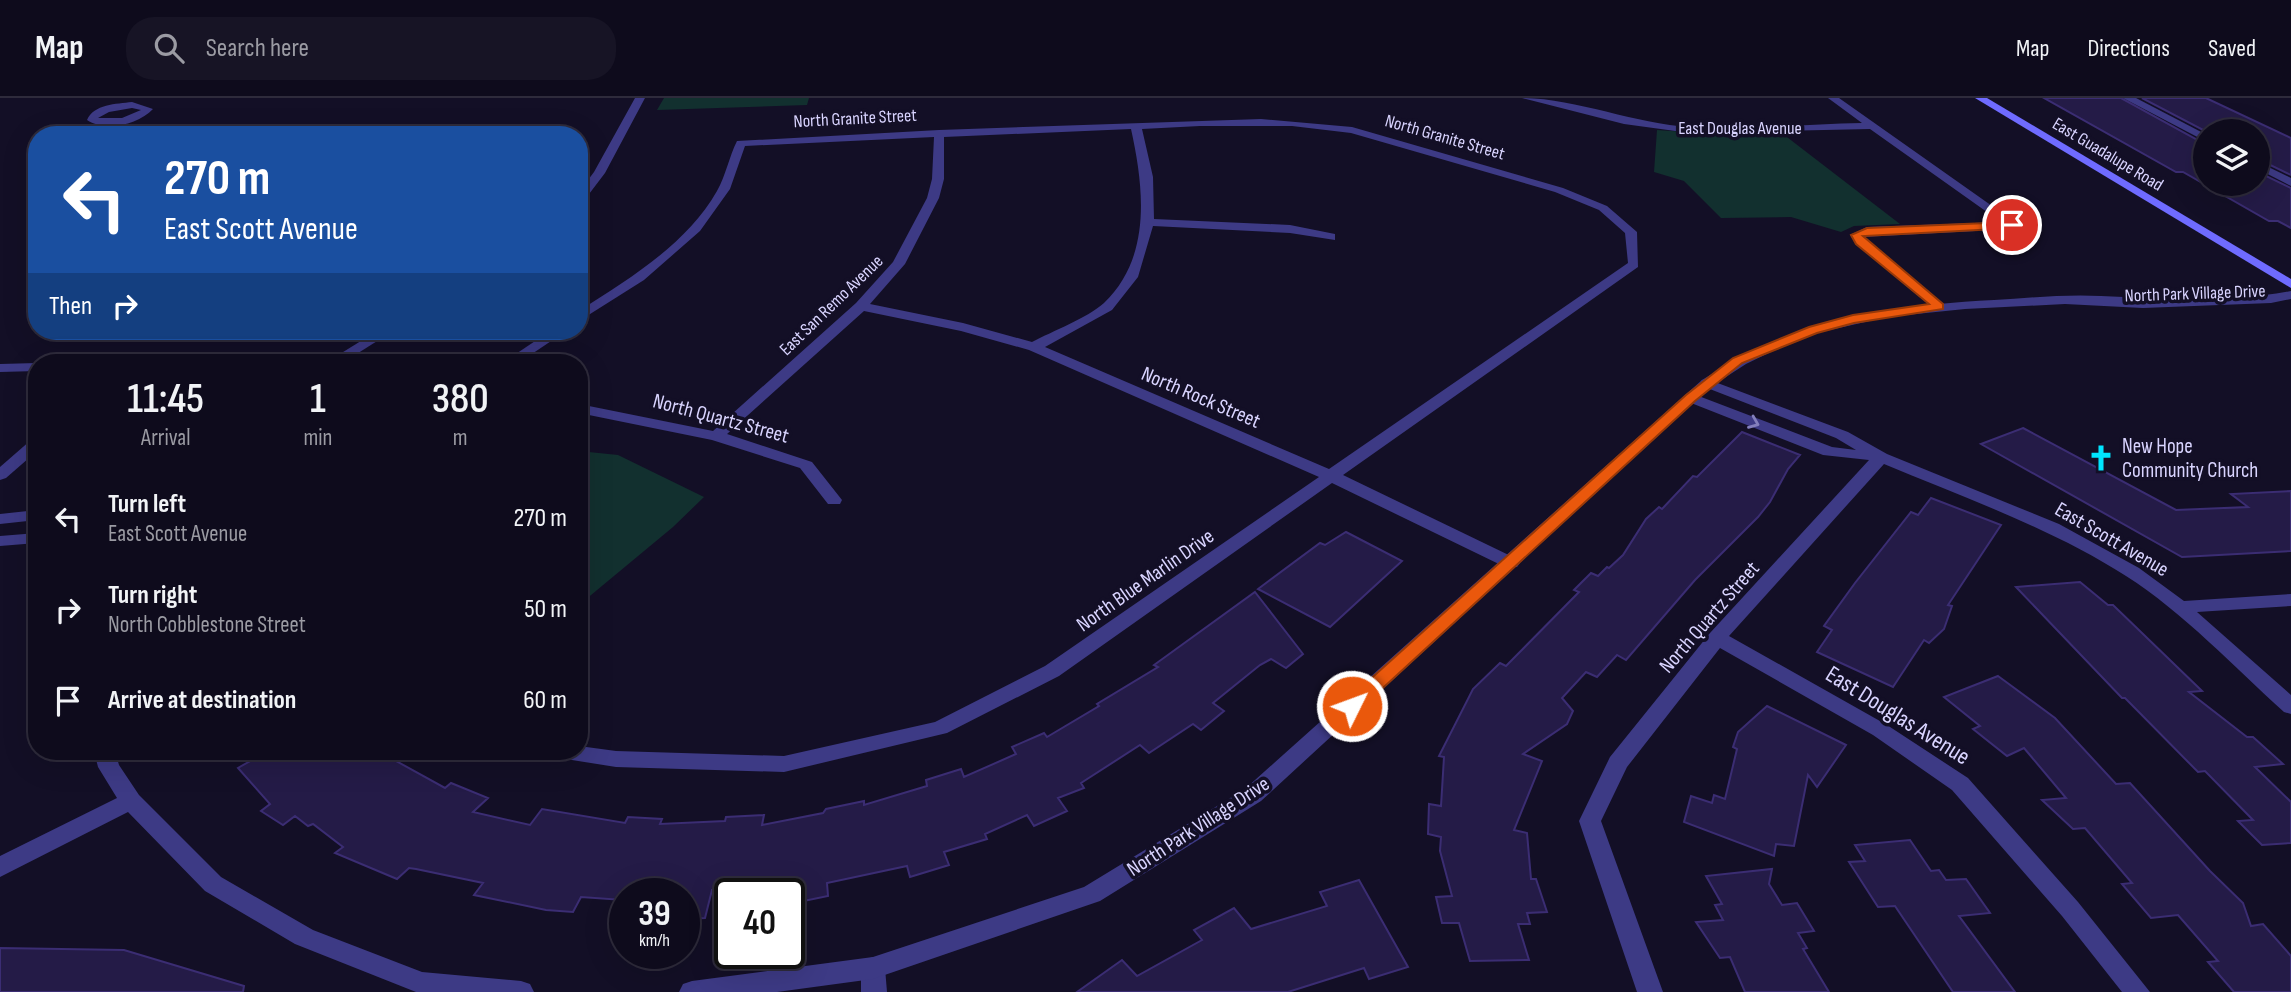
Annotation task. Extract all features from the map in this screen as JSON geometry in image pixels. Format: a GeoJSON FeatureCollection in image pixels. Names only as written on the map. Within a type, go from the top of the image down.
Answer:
{"type":"FeatureCollection","features":[{"type":"Feature","properties":{"kind":"main road","name":"East Guadalupe Road"},"geometry":{"type":"LineString","coordinates":[[1980,98],[2291,284]]}},
{"type":"Feature","properties":{"kind":"street"},"geometry":{"type":"LineString","coordinates":[[132,105],[142,98]]}},
{"type":"Feature","properties":{"kind":"street"},"geometry":{"type":"LineString","coordinates":[[588,188],[640,98]]}},
{"type":"Feature","properties":{"kind":"street","name":"East Douglas Avenue"},"geometry":{"type":"LineString","coordinates":[[1527,98],[1552,101],[1624,121],[1690,130],[1873,126]]}},
{"type":"Feature","properties":{"kind":"street"},"geometry":{"type":"LineString","coordinates":[[1833,98],[2012,225],[1867,231],[1856,235],[1860,242],[1939,306]]}},
{"type":"Feature","properties":{"kind":"street"},"geometry":{"type":"LineString","coordinates":[[2127,98],[2193,132]]}},
{"type":"Feature","properties":{"kind":"street","name":"North Granite Street"},"geometry":{"type":"LineString","coordinates":[[588,311],[647,272],[689,234],[724,189],[741,143],[939,133],[1279,122],[1352,130],[1559,190],[1603,208],[1630,232],[1634,264]]}},
{"type":"Feature","properties":{"kind":"street"},"geometry":{"type":"LineString","coordinates":[[1034,347],[1107,307],[1132,277],[1148,222],[1147,177],[1136,126]]}},
{"type":"Feature","properties":{"kind":"street","name":"East San Remo Avenue"},"geometry":{"type":"LineString","coordinates":[[716,436],[861,306],[899,264],[923,221],[938,179],[939,133]]}},
{"type":"Feature","properties":{"kind":"street"},"geometry":{"type":"LineString","coordinates":[[2270,172],[2291,183]]}},
{"type":"Feature","properties":{"kind":"street"},"geometry":{"type":"LineString","coordinates":[[1148,222],[1290,229],[1331,237]]}},
{"type":"Feature","properties":{"kind":"street","name":"North Blue Marlin Drive"},"geometry":{"type":"LineString","coordinates":[[588,755],[616,759],[784,764],[940,728],[1052,671],[1634,264]]}},
{"type":"Feature","properties":{"kind":"street","name":"North Park Village Drive"},"geometry":{"type":"LineString","coordinates":[[692,992],[873,980],[1092,894],[1253,795],[1707,383],[1738,361],[1798,334],[1853,319],[1939,306],[2100,300],[2140,304],[2271,299],[2291,293]]}},
{"type":"Feature","properties":{"kind":"street","name":"North Rock Street"},"geometry":{"type":"LineString","coordinates":[[861,306],[963,327],[1034,347],[1333,477],[1511,563]]}},
{"type":"Feature","properties":{"kind":"street"},"geometry":{"type":"LineString","coordinates":[[349,354],[372,340]]}},
{"type":"Feature","properties":{"kind":"street"},"geometry":{"type":"LineString","coordinates":[[523,354],[545,340]]}},
{"type":"Feature","properties":{"kind":"street"},"geometry":{"type":"LineString","coordinates":[[0,368],[28,367]]}},
{"type":"Feature","properties":{"kind":"street","name":"East Scott Avenue"},"geometry":{"type":"LineString","coordinates":[[1707,383],[1842,435],[1881,457],[2053,528],[2133,572],[2180,607],[2291,707]]}},
{"type":"Feature","properties":{"kind":"street","name":"East Scott Avenue"},"geometry":{"type":"LineString","coordinates":[[1691,398],[1829,452],[1881,457]]}},
{"type":"Feature","properties":{"kind":"street","name":"North Quartz Street"},"geometry":{"type":"LineString","coordinates":[[588,410],[716,436],[806,465],[834,500]]}},
{"type":"Feature","properties":{"kind":"street"},"geometry":{"type":"LineString","coordinates":[[0,475],[28,451]]}},
{"type":"Feature","properties":{"kind":"street","name":"North Quartz Street"},"geometry":{"type":"LineString","coordinates":[[1650,992],[1590,821],[1618,763],[1717,638],[1881,457]]}},
{"type":"Feature","properties":{"kind":"street"},"geometry":{"type":"LineString","coordinates":[[0,519],[28,516]]}},
{"type":"Feature","properties":{"kind":"street"},"geometry":{"type":"LineString","coordinates":[[0,541],[28,539]]}},
{"type":"Feature","properties":{"kind":"street"},"geometry":{"type":"LineString","coordinates":[[2180,607],[2291,600]]}},
{"type":"Feature","properties":{"kind":"street","name":"East Douglas Avenue"},"geometry":{"type":"LineString","coordinates":[[1717,638],[1880,730],[1960,784],[2070,909],[2137,992]]}},
{"type":"Feature","properties":{"kind":"street"},"geometry":{"type":"LineString","coordinates":[[108,760],[131,801],[213,884],[304,937],[416,989],[521,992]]}},
{"type":"Feature","properties":{"kind":"street"},"geometry":{"type":"LineString","coordinates":[[0,867],[131,801]]}},
{"type":"Feature","properties":{"kind":"green space"},"geometry":{"type":"Polygon","coordinates":[[[664,98],[809,98],[807,105],[657,110],[664,98]]]}},
{"type":"Feature","properties":{"kind":"green space"},"geometry":{"type":"Polygon","coordinates":[[[1657,130],[1727,135],[1783,134],[1900,224],[1854,226],[1841,232],[1791,217],[1721,218],[1684,181],[1654,172],[1657,130]]]}},
{"type":"Feature","properties":{"kind":"green space"},"geometry":{"type":"Polygon","coordinates":[[[588,452],[618,455],[704,497],[673,527],[588,598],[588,452]]]}},
{"type":"Feature","properties":{"kind":"building"},"geometry":{"type":"Polygon","coordinates":[[[2044,98],[2121,98],[2193,137],[2193,178],[2183,172],[2176,172],[2044,98]]]}},
{"type":"Feature","properties":{"kind":"building"},"geometry":{"type":"Polygon","coordinates":[[[2142,98],[2206,98],[2251,119],[2193,119],[2193,125],[2142,98]]]}},
{"type":"Feature","properties":{"kind":"building"},"geometry":{"type":"Polygon","coordinates":[[[2270,128],[2291,138],[2291,175],[2270,165],[2270,128]]]}},
{"type":"Feature","properties":{"kind":"building"},"geometry":{"type":"Polygon","coordinates":[[[2270,178],[2291,188],[2291,228],[2278,221],[2269,221],[2225,196],[2270,196],[2270,178]]]}},
{"type":"Feature","properties":{"kind":"building"},"geometry":{"type":"Polygon","coordinates":[[[2023,428],[2176,510],[2248,507],[2231,494],[2291,491],[2291,551],[2182,557],[1981,444],[2023,428]]]}},
{"type":"Feature","properties":{"kind":"building"},"geometry":{"type":"Polygon","coordinates":[[[1742,432],[1800,455],[1758,517],[1695,580],[1626,660],[1617,655],[1597,677],[1586,672],[1562,698],[1573,711],[1567,724],[1523,754],[1542,761],[1514,830],[1527,833],[1531,879],[1536,879],[1547,912],[1527,913],[1530,924],[1518,924],[1529,960],[1470,961],[1459,923],[1442,923],[1436,897],[1452,896],[1440,851],[1441,837],[1428,834],[1429,804],[1441,806],[1444,757],[1439,756],[1473,689],[1500,663],[1506,666],[1579,592],[1574,590],[1591,573],[1598,576],[1623,555],[1646,519],[1659,507],[1662,509],[1693,476],[1697,477],[1742,432]]]}},
{"type":"Feature","properties":{"kind":"building"},"geometry":{"type":"Polygon","coordinates":[[[1931,498],[2001,525],[1948,605],[1952,606],[1944,629],[1929,643],[1924,640],[1893,687],[1817,652],[1832,630],[1824,626],[1855,583],[1911,512],[1918,515],[1931,498]]]}},
{"type":"Feature","properties":{"kind":"building"},"geometry":{"type":"Polygon","coordinates":[[[1346,532],[1402,561],[1330,627],[1258,589],[1320,543],[1325,545],[1346,532]]]}},
{"type":"Feature","properties":{"kind":"building"},"geometry":{"type":"Polygon","coordinates":[[[2080,582],[2108,605],[2113,605],[2202,691],[2189,692],[2247,737],[2253,737],[2283,764],[2255,767],[2291,802],[2291,843],[2262,845],[2238,821],[2253,820],[2205,771],[2198,772],[2122,698],[2016,587],[2080,582]]]}},
{"type":"Feature","properties":{"kind":"building"},"geometry":{"type":"Polygon","coordinates":[[[1255,592],[1303,654],[1286,668],[1271,659],[1260,665],[1213,703],[1224,711],[1201,730],[1193,724],[1149,753],[1140,745],[1081,783],[1084,788],[1058,798],[1067,811],[1034,826],[1027,815],[985,834],[987,839],[944,852],[949,865],[910,877],[907,866],[827,883],[828,896],[805,901],[805,878],[714,878],[714,890],[705,918],[700,918],[700,878],[609,878],[609,899],[581,897],[573,912],[546,910],[474,895],[483,883],[416,869],[409,868],[397,879],[335,853],[343,847],[313,824],[308,826],[295,816],[283,825],[261,811],[270,804],[238,768],[252,760],[394,760],[445,788],[451,783],[488,798],[473,812],[530,825],[542,809],[625,823],[628,817],[662,819],[660,824],[725,821],[726,817],[764,815],[762,825],[823,813],[826,809],[864,801],[864,805],[927,786],[926,780],[961,769],[964,777],[1016,754],[1012,747],[1044,733],[1047,737],[1158,667],[1154,665],[1255,592]]]}},
{"type":"Feature","properties":{"kind":"building"},"geometry":{"type":"Polygon","coordinates":[[[1998,676],[2055,718],[2116,784],[2130,783],[2243,903],[2251,926],[2263,924],[2291,956],[2291,992],[2234,992],[2208,962],[2218,961],[2178,915],[2151,918],[2122,884],[2132,883],[2085,828],[2073,829],[2042,800],[2066,798],[2024,748],[2007,756],[1973,729],[1980,726],[1944,697],[1998,676]]]}},
{"type":"Feature","properties":{"kind":"building"},"geometry":{"type":"Polygon","coordinates":[[[1767,706],[1846,745],[1817,787],[1808,775],[1794,846],[1776,844],[1774,856],[1684,822],[1691,796],[1712,803],[1714,795],[1725,799],[1737,749],[1733,747],[1738,732],[1767,706]]]}},
{"type":"Feature","properties":{"kind":"building"},"geometry":{"type":"Polygon","coordinates":[[[1910,840],[1931,871],[1939,870],[1946,880],[1966,879],[1990,913],[1959,916],[2015,992],[1953,992],[1895,906],[1878,907],[1849,862],[1865,861],[1855,845],[1910,840]]]}},
{"type":"Feature","properties":{"kind":"building"},"geometry":{"type":"Polygon","coordinates":[[[1772,869],[1769,884],[1782,905],[1797,903],[1814,931],[1798,933],[1807,948],[1803,949],[1829,992],[1745,992],[1730,957],[1720,958],[1696,922],[1723,920],[1715,905],[1722,904],[1706,876],[1772,869]]]}},
{"type":"Feature","properties":{"kind":"building"},"geometry":{"type":"Polygon","coordinates":[[[1359,880],[1408,967],[1369,979],[1364,968],[1288,992],[1077,992],[1122,960],[1137,976],[1202,940],[1194,930],[1234,908],[1251,929],[1327,906],[1320,892],[1359,880]]]}},
{"type":"Feature","properties":{"kind":"building"},"geometry":{"type":"Polygon","coordinates":[[[0,948],[124,950],[244,986],[243,992],[0,992],[0,948]]]}},
{"type":"Feature","properties":{"kind":"place","name":"New Hope Community Church"},"geometry":{"type":"Point","coordinates":[2101,458]}},
{"type":"Feature","properties":{"kind":"route"},"geometry":{"type":"LineString","coordinates":[[1352,706],[1707,383],[1738,361],[1798,334],[1853,319],[1939,306],[1860,242],[1856,235],[1867,231],[2012,225]]}}]}
